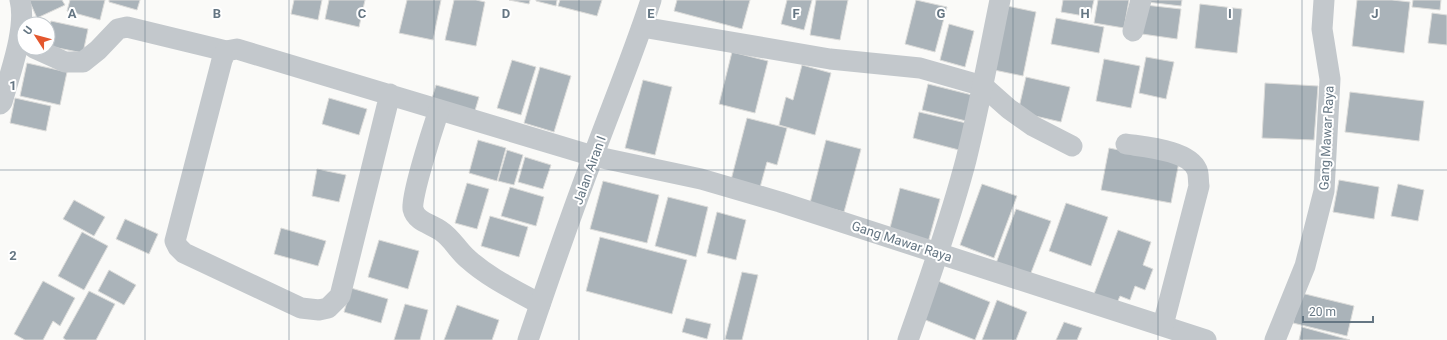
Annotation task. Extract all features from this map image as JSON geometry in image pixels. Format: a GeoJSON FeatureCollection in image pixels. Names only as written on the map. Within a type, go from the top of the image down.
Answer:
{"type":"FeatureCollection","features":[{"type":"Feature","properties":{"kind":"street"},"geometry":{"type":"LineString","coordinates":[[20,0],[22,16]]}},
{"type":"Feature","properties":{"kind":"street","name":"Jalan Airan I"},"geometry":{"type":"LineString","coordinates":[[528,340],[593,156],[642,27],[650,0]]}},
{"type":"Feature","properties":{"kind":"street"},"geometry":{"type":"LineString","coordinates":[[908,340],[939,253],[966,160],[983,86],[1000,0]]}},
{"type":"Feature","properties":{"kind":"street"},"geometry":{"type":"LineString","coordinates":[[1133,31],[1141,0]]}},
{"type":"Feature","properties":{"kind":"street","name":"Gang Mawar Raya"},"geometry":{"type":"LineString","coordinates":[[1275,340],[1305,266],[1324,191],[1330,79],[1322,29],[1324,0]]}},
{"type":"Feature","properties":{"kind":"street","name":"Gang Mawar Raya"},"geometry":{"type":"LineString","coordinates":[[52,56],[65,62],[83,62],[98,50],[118,29],[127,26],[226,52],[237,49],[593,156],[708,181],[780,202],[1206,340]]}},
{"type":"Feature","properties":{"kind":"street"},"geometry":{"type":"LineString","coordinates":[[642,27],[830,59],[920,68],[983,86],[1009,109],[1033,126],[1072,146]]}},
{"type":"Feature","properties":{"kind":"street"},"geometry":{"type":"LineString","coordinates":[[226,52],[222,60],[175,241],[184,253],[301,308],[319,310],[328,308],[340,296],[390,94]]}},
{"type":"Feature","properties":{"kind":"street"},"geometry":{"type":"LineString","coordinates":[[0,104],[20,56]]}},
{"type":"Feature","properties":{"kind":"street"},"geometry":{"type":"LineString","coordinates":[[439,110],[415,192],[412,208],[417,217],[440,230],[467,259],[493,279],[540,304]]}},
{"type":"Feature","properties":{"kind":"street"},"geometry":{"type":"LineString","coordinates":[[1126,144],[1174,153],[1186,158],[1197,170],[1198,186],[1163,325]]}},
{"type":"Feature","properties":{"kind":"building"},"geometry":{"type":"Polygon","coordinates":[[[29,0],[62,0],[65,5],[41,16],[36,16],[29,0]]]}},
{"type":"Feature","properties":{"kind":"building"},"geometry":{"type":"Polygon","coordinates":[[[70,0],[105,0],[100,20],[67,11],[70,0]]]}},
{"type":"Feature","properties":{"kind":"building"},"geometry":{"type":"Polygon","coordinates":[[[109,0],[140,0],[137,10],[109,2],[109,0]]]}},
{"type":"Feature","properties":{"kind":"building"},"geometry":{"type":"Polygon","coordinates":[[[294,0],[322,0],[318,20],[291,14],[294,0]]]}},
{"type":"Feature","properties":{"kind":"building"},"geometry":{"type":"Polygon","coordinates":[[[329,0],[365,0],[359,27],[325,19],[329,0]]]}},
{"type":"Feature","properties":{"kind":"building"},"geometry":{"type":"Polygon","coordinates":[[[407,0],[441,0],[433,40],[399,33],[407,0]]]}},
{"type":"Feature","properties":{"kind":"building"},"geometry":{"type":"Polygon","coordinates":[[[454,0],[476,0],[485,2],[476,46],[445,40],[454,0]]]}},
{"type":"Feature","properties":{"kind":"building"},"geometry":{"type":"Polygon","coordinates":[[[509,0],[530,0],[529,4],[509,0]]]}},
{"type":"Feature","properties":{"kind":"building"},"geometry":{"type":"Polygon","coordinates":[[[536,0],[557,0],[556,6],[536,0]]]}},
{"type":"Feature","properties":{"kind":"building"},"geometry":{"type":"Polygon","coordinates":[[[560,0],[602,0],[597,16],[558,6],[560,0]]]}},
{"type":"Feature","properties":{"kind":"building"},"geometry":{"type":"Polygon","coordinates":[[[677,0],[750,0],[742,29],[674,11],[677,0]]]}},
{"type":"Feature","properties":{"kind":"building"},"geometry":{"type":"Polygon","coordinates":[[[787,0],[812,0],[804,30],[781,24],[787,0]]]}},
{"type":"Feature","properties":{"kind":"building"},"geometry":{"type":"Polygon","coordinates":[[[816,0],[848,0],[840,40],[810,35],[816,0]]]}},
{"type":"Feature","properties":{"kind":"building"},"geometry":{"type":"Polygon","coordinates":[[[916,0],[947,7],[935,52],[905,44],[916,0]]]}},
{"type":"Feature","properties":{"kind":"building"},"geometry":{"type":"Polygon","coordinates":[[[1063,0],[1094,0],[1090,17],[1061,12],[1063,0]]]}},
{"type":"Feature","properties":{"kind":"building"},"geometry":{"type":"Polygon","coordinates":[[[1098,0],[1129,0],[1124,28],[1094,23],[1098,0]]]}},
{"type":"Feature","properties":{"kind":"building"},"geometry":{"type":"Polygon","coordinates":[[[1147,0],[1182,0],[1181,6],[1147,2],[1147,0]]]}},
{"type":"Feature","properties":{"kind":"building"},"geometry":{"type":"Polygon","coordinates":[[[1357,0],[1392,0],[1410,2],[1404,53],[1352,46],[1357,0]]]}},
{"type":"Feature","properties":{"kind":"building"},"geometry":{"type":"Polygon","coordinates":[[[1413,0],[1441,0],[1440,10],[1412,7],[1413,0]]]}},
{"type":"Feature","properties":{"kind":"building"},"geometry":{"type":"Polygon","coordinates":[[[1200,4],[1242,9],[1237,53],[1195,48],[1200,4]]]}},
{"type":"Feature","properties":{"kind":"building"},"geometry":{"type":"Polygon","coordinates":[[[1145,5],[1181,9],[1177,39],[1142,34],[1145,5]]]}},
{"type":"Feature","properties":{"kind":"building"},"geometry":{"type":"Polygon","coordinates":[[[1007,6],[1036,12],[1023,76],[994,70],[1007,6]]]}},
{"type":"Feature","properties":{"kind":"building"},"geometry":{"type":"Polygon","coordinates":[[[1432,13],[1447,15],[1447,45],[1428,43],[1432,13]]]}},
{"type":"Feature","properties":{"kind":"building"},"geometry":{"type":"Polygon","coordinates":[[[1056,18],[1104,27],[1099,53],[1051,44],[1056,18]]]}},
{"type":"Feature","properties":{"kind":"building"},"geometry":{"type":"Polygon","coordinates":[[[56,22],[88,29],[83,53],[56,48],[56,22]]]}},
{"type":"Feature","properties":{"kind":"building"},"geometry":{"type":"Polygon","coordinates":[[[949,24],[974,31],[965,67],[940,60],[949,24]]]}},
{"type":"Feature","properties":{"kind":"building"},"geometry":{"type":"Polygon","coordinates":[[[732,52],[768,61],[755,113],[719,104],[732,52]]]}},
{"type":"Feature","properties":{"kind":"building"},"geometry":{"type":"Polygon","coordinates":[[[1146,57],[1174,62],[1166,99],[1139,93],[1146,57]]]}},
{"type":"Feature","properties":{"kind":"building"},"geometry":{"type":"Polygon","coordinates":[[[1104,59],[1140,66],[1131,108],[1096,101],[1104,59]]]}},
{"type":"Feature","properties":{"kind":"building"},"geometry":{"type":"Polygon","coordinates":[[[512,60],[536,67],[521,115],[497,108],[512,60]]]}},
{"type":"Feature","properties":{"kind":"building"},"geometry":{"type":"Polygon","coordinates":[[[27,63],[67,72],[60,105],[20,96],[27,63]]]}},
{"type":"Feature","properties":{"kind":"building"},"geometry":{"type":"Polygon","coordinates":[[[802,65],[831,73],[815,135],[779,125],[786,97],[793,100],[802,65]]]}},
{"type":"Feature","properties":{"kind":"building"},"geometry":{"type":"Polygon","coordinates":[[[540,67],[571,76],[554,132],[524,123],[540,67]]]}},
{"type":"Feature","properties":{"kind":"building"},"geometry":{"type":"Polygon","coordinates":[[[1026,77],[1070,87],[1061,122],[1018,112],[1026,77]]]}},
{"type":"Feature","properties":{"kind":"building"},"geometry":{"type":"Polygon","coordinates":[[[643,80],[672,87],[655,155],[625,148],[643,80]]]}},
{"type":"Feature","properties":{"kind":"building"},"geometry":{"type":"Polygon","coordinates":[[[1265,83],[1318,86],[1314,140],[1262,138],[1265,83]]]}},
{"type":"Feature","properties":{"kind":"building"},"geometry":{"type":"Polygon","coordinates":[[[928,84],[972,95],[966,121],[922,110],[928,84]]]}},
{"type":"Feature","properties":{"kind":"building"},"geometry":{"type":"Polygon","coordinates":[[[436,85],[479,97],[474,114],[431,102],[436,85]]]}},
{"type":"Feature","properties":{"kind":"building"},"geometry":{"type":"Polygon","coordinates":[[[1350,92],[1424,101],[1419,141],[1345,132],[1350,92]]]}},
{"type":"Feature","properties":{"kind":"building"},"geometry":{"type":"Polygon","coordinates":[[[15,98],[51,106],[46,131],[10,123],[15,98]]]}},
{"type":"Feature","properties":{"kind":"building"},"geometry":{"type":"Polygon","coordinates":[[[329,98],[367,109],[359,135],[322,124],[329,98]]]}},
{"type":"Feature","properties":{"kind":"building"},"geometry":{"type":"Polygon","coordinates":[[[919,112],[966,123],[959,150],[913,138],[919,112]]]}},
{"type":"Feature","properties":{"kind":"building"},"geometry":{"type":"Polygon","coordinates":[[[747,118],[787,128],[777,165],[767,162],[759,191],[730,184],[747,118]]]}},
{"type":"Feature","properties":{"kind":"building"},"geometry":{"type":"Polygon","coordinates":[[[478,140],[506,148],[497,181],[469,173],[478,140]]]}},
{"type":"Feature","properties":{"kind":"building"},"geometry":{"type":"Polygon","coordinates":[[[826,140],[861,149],[844,212],[810,203],[826,140]]]}},
{"type":"Feature","properties":{"kind":"building"},"geometry":{"type":"Polygon","coordinates":[[[1109,148],[1179,162],[1171,203],[1101,190],[1109,148]]]}},
{"type":"Feature","properties":{"kind":"building"},"geometry":{"type":"Polygon","coordinates":[[[507,150],[523,155],[514,185],[498,181],[507,150]]]}},
{"type":"Feature","properties":{"kind":"building"},"geometry":{"type":"Polygon","coordinates":[[[525,157],[551,165],[543,189],[518,182],[525,157]]]}},
{"type":"Feature","properties":{"kind":"building"},"geometry":{"type":"Polygon","coordinates":[[[317,169],[346,175],[339,202],[312,196],[317,169]]]}},
{"type":"Feature","properties":{"kind":"building"},"geometry":{"type":"Polygon","coordinates":[[[1339,180],[1379,187],[1374,219],[1333,212],[1339,180]]]}},
{"type":"Feature","properties":{"kind":"building"},"geometry":{"type":"Polygon","coordinates":[[[603,181],[659,195],[647,243],[590,229],[603,181]]]}},
{"type":"Feature","properties":{"kind":"building"},"geometry":{"type":"Polygon","coordinates":[[[467,183],[489,189],[477,229],[455,223],[467,183]]]}},
{"type":"Feature","properties":{"kind":"building"},"geometry":{"type":"Polygon","coordinates":[[[982,184],[1017,196],[994,258],[960,245],[982,184]]]}},
{"type":"Feature","properties":{"kind":"building"},"geometry":{"type":"Polygon","coordinates":[[[1398,184],[1424,190],[1418,221],[1391,216],[1398,184]]]}},
{"type":"Feature","properties":{"kind":"building"},"geometry":{"type":"Polygon","coordinates":[[[510,187],[544,197],[536,226],[501,216],[510,187]]]}},
{"type":"Feature","properties":{"kind":"building"},"geometry":{"type":"Polygon","coordinates":[[[900,188],[940,199],[927,246],[888,236],[900,188]]]}},
{"type":"Feature","properties":{"kind":"building"},"geometry":{"type":"Polygon","coordinates":[[[668,197],[708,207],[696,257],[655,246],[668,197]]]}},
{"type":"Feature","properties":{"kind":"building"},"geometry":{"type":"Polygon","coordinates":[[[74,200],[105,217],[94,236],[63,219],[74,200]]]}},
{"type":"Feature","properties":{"kind":"building"},"geometry":{"type":"Polygon","coordinates":[[[1066,203],[1108,217],[1091,266],[1049,251],[1066,203]]]}},
{"type":"Feature","properties":{"kind":"building"},"geometry":{"type":"Polygon","coordinates":[[[1016,209],[1051,221],[1029,278],[995,266],[1016,209]]]}},
{"type":"Feature","properties":{"kind":"building"},"geometry":{"type":"Polygon","coordinates":[[[717,212],[746,220],[736,260],[707,253],[717,212]]]}},
{"type":"Feature","properties":{"kind":"building"},"geometry":{"type":"Polygon","coordinates":[[[490,216],[528,227],[519,257],[481,246],[490,216]]]}},
{"type":"Feature","properties":{"kind":"building"},"geometry":{"type":"Polygon","coordinates":[[[125,219],[158,234],[149,254],[116,239],[125,219]]]}},
{"type":"Feature","properties":{"kind":"building"},"geometry":{"type":"Polygon","coordinates":[[[281,228],[326,241],[318,266],[274,254],[281,228]]]}},
{"type":"Feature","properties":{"kind":"building"},"geometry":{"type":"Polygon","coordinates":[[[1118,230],[1151,242],[1143,265],[1153,269],[1145,290],[1135,286],[1130,300],[1120,296],[1117,303],[1094,294],[1118,230]]]}},
{"type":"Feature","properties":{"kind":"building"},"geometry":{"type":"Polygon","coordinates":[[[82,232],[108,246],[84,290],[58,276],[82,232]]]}},
{"type":"Feature","properties":{"kind":"building"},"geometry":{"type":"Polygon","coordinates":[[[600,237],[687,260],[672,314],[586,291],[600,237]]]}},
{"type":"Feature","properties":{"kind":"building"},"geometry":{"type":"Polygon","coordinates":[[[379,240],[419,251],[408,289],[368,277],[379,240]]]}},
{"type":"Feature","properties":{"kind":"building"},"geometry":{"type":"Polygon","coordinates":[[[109,270],[136,285],[124,305],[98,291],[109,270]]]}},
{"type":"Feature","properties":{"kind":"building"},"geometry":{"type":"Polygon","coordinates":[[[742,272],[758,275],[742,340],[729,340],[725,339],[742,272]]]}},
{"type":"Feature","properties":{"kind":"building"},"geometry":{"type":"Polygon","coordinates":[[[43,281],[75,298],[60,326],[53,321],[43,340],[25,340],[14,334],[43,281]]]}},
{"type":"Feature","properties":{"kind":"building"},"geometry":{"type":"Polygon","coordinates":[[[938,281],[990,302],[975,340],[923,319],[938,281]]]}},
{"type":"Feature","properties":{"kind":"building"},"geometry":{"type":"Polygon","coordinates":[[[351,288],[388,299],[381,323],[344,312],[351,288]]]}},
{"type":"Feature","properties":{"kind":"building"},"geometry":{"type":"Polygon","coordinates":[[[89,291],[115,304],[96,340],[66,340],[63,338],[89,291]]]}},
{"type":"Feature","properties":{"kind":"building"},"geometry":{"type":"Polygon","coordinates":[[[1301,293],[1354,306],[1347,336],[1293,323],[1301,293]]]}},
{"type":"Feature","properties":{"kind":"building"},"geometry":{"type":"Polygon","coordinates":[[[997,300],[1027,312],[1016,340],[982,340],[997,300]]]}},
{"type":"Feature","properties":{"kind":"building"},"geometry":{"type":"Polygon","coordinates":[[[405,304],[428,310],[420,340],[394,340],[405,304]]]}},
{"type":"Feature","properties":{"kind":"building"},"geometry":{"type":"Polygon","coordinates":[[[457,305],[499,320],[492,340],[444,340],[457,305]]]}},
{"type":"Feature","properties":{"kind":"building"},"geometry":{"type":"Polygon","coordinates":[[[686,318],[711,324],[707,339],[682,332],[686,318]]]}},
{"type":"Feature","properties":{"kind":"building"},"geometry":{"type":"Polygon","coordinates":[[[1064,322],[1082,328],[1077,340],[1056,340],[1064,322]]]}},
{"type":"Feature","properties":{"kind":"building"},"geometry":{"type":"Polygon","coordinates":[[[1302,327],[1350,340],[1299,340],[1302,327]]]}}]}
